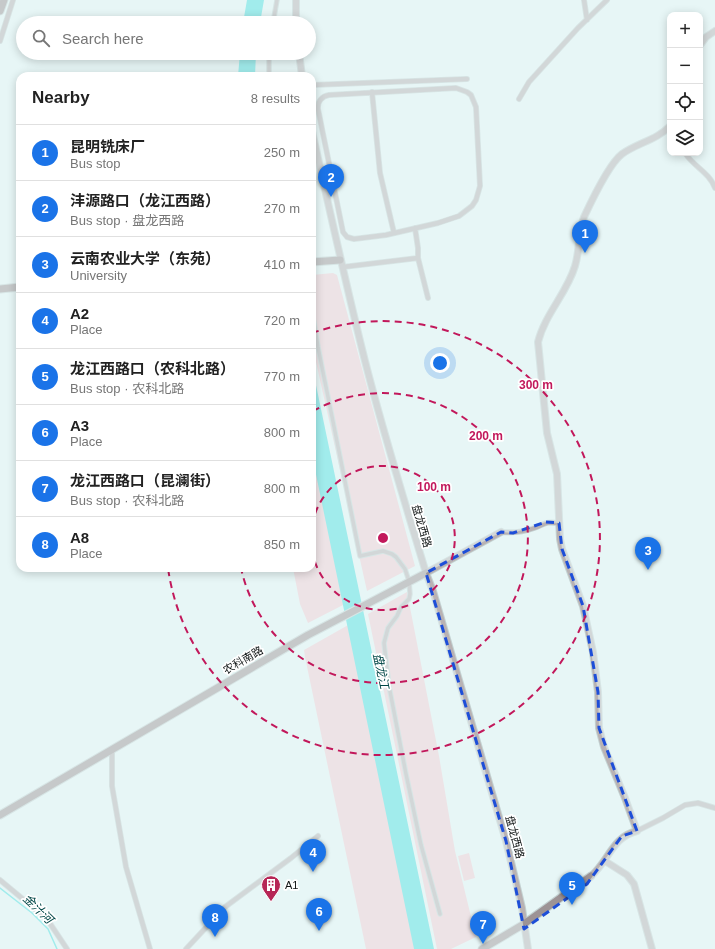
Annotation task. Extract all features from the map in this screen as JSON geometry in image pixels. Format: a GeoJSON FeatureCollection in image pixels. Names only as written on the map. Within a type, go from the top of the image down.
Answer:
{"type":"FeatureCollection","features":[{"type":"Feature","properties":{"kind":"main road"},"geometry":{"type":"LineString","coordinates":[[0,11],[4,0]]}},
{"type":"Feature","properties":{"kind":"main road"},"geometry":{"type":"LineString","coordinates":[[316,262],[342,264]]}},
{"type":"Feature","properties":{"kind":"main road"},"geometry":{"type":"LineString","coordinates":[[0,289],[16,287]]}},
{"type":"Feature","properties":{"kind":"main road","name":"农科南路"},"geometry":{"type":"LineString","coordinates":[[0,815],[334,620],[426,573]]}},
{"type":"Feature","properties":{"kind":"main road"},"geometry":{"type":"LineString","coordinates":[[491,949],[587,884],[591,876]]}},
{"type":"Feature","properties":{"kind":"main road"},"geometry":{"type":"LineString","coordinates":[[482,949],[524,927]]}},
{"type":"Feature","properties":{"kind":"street"},"geometry":{"type":"LineString","coordinates":[[0,41],[13,0]]}},
{"type":"Feature","properties":{"kind":"street"},"geometry":{"type":"LineString","coordinates":[[274,16],[277,0]]}},
{"type":"Feature","properties":{"kind":"street"},"geometry":{"type":"LineString","coordinates":[[296,0],[296,16]]}},
{"type":"Feature","properties":{"kind":"street"},"geometry":{"type":"LineString","coordinates":[[584,0],[587,20]]}},
{"type":"Feature","properties":{"kind":"street"},"geometry":{"type":"LineString","coordinates":[[519,99],[529,82],[587,20],[608,0]]}},
{"type":"Feature","properties":{"kind":"street"},"geometry":{"type":"LineString","coordinates":[[703,41],[715,30]]}},
{"type":"Feature","properties":{"kind":"street"},"geometry":{"type":"LineString","coordinates":[[269,60],[269,72]]}},
{"type":"Feature","properties":{"kind":"street"},"geometry":{"type":"LineString","coordinates":[[300,60],[301,72]]}},
{"type":"Feature","properties":{"kind":"street"},"geometry":{"type":"LineString","coordinates":[[316,85],[466,80]]}},
{"type":"Feature","properties":{"kind":"street"},"geometry":{"type":"LineString","coordinates":[[456,88],[470,95],[476,107],[480,186],[476,200],[466,211],[459,216],[438,223],[394,233],[354,239],[345,235],[318,109],[318,103],[326,95],[372,92],[456,88]]}},
{"type":"Feature","properties":{"kind":"street"},"geometry":{"type":"LineString","coordinates":[[372,92],[380,173],[394,233]]}},
{"type":"Feature","properties":{"kind":"street"},"geometry":{"type":"LineString","coordinates":[[636,831],[598,728],[598,692],[593,652],[583,606],[562,549],[558,523],[557,474],[547,433],[541,385],[538,342],[541,331],[571,278],[576,265],[581,225],[584,217],[614,162],[622,154],[651,139],[667,128]]}},
{"type":"Feature","properties":{"kind":"street","name":"盘龙西路"},"geometry":{"type":"LineString","coordinates":[[316,149],[378,412],[504,834],[518,893],[528,949]]}},
{"type":"Feature","properties":{"kind":"street"},"geometry":{"type":"LineString","coordinates":[[687,156],[694,165],[708,176],[715,188]]}},
{"type":"Feature","properties":{"kind":"street"},"geometry":{"type":"LineString","coordinates":[[414,228],[418,248],[418,258],[428,298]]}},
{"type":"Feature","properties":{"kind":"street"},"geometry":{"type":"LineString","coordinates":[[342,264],[418,258]]}},
{"type":"Feature","properties":{"kind":"street"},"geometry":{"type":"LineString","coordinates":[[316,335],[360,556],[383,551],[392,554],[405,569],[409,581],[409,599],[388,628],[384,643],[389,686],[406,774],[421,845],[440,914]]}},
{"type":"Feature","properties":{"kind":"street"},"geometry":{"type":"LineString","coordinates":[[501,532],[513,533],[534,528],[546,522],[558,523]]}},
{"type":"Feature","properties":{"kind":"street","name":"农科南路"},"geometry":{"type":"LineString","coordinates":[[426,573],[501,532]]}},
{"type":"Feature","properties":{"kind":"street"},"geometry":{"type":"LineString","coordinates":[[112,750],[112,786],[126,867],[150,949]]}},
{"type":"Feature","properties":{"kind":"street"},"geometry":{"type":"LineString","coordinates":[[591,876],[605,861],[613,847],[622,836],[663,818],[685,805],[698,803],[715,808]]}},
{"type":"Feature","properties":{"kind":"street"},"geometry":{"type":"LineString","coordinates":[[186,949],[225,907],[318,836]]}},
{"type":"Feature","properties":{"kind":"street"},"geometry":{"type":"LineString","coordinates":[[605,861],[627,874],[634,884],[652,949]]}},
{"type":"Feature","properties":{"kind":"street"},"geometry":{"type":"LineString","coordinates":[[0,880],[47,919],[67,949]]}},
{"type":"Feature","properties":{"kind":"highlighted area"},"geometry":{"type":"Polygon","coordinates":[[[546,522],[559,523],[562,549],[583,606],[598,692],[599,728],[637,831],[622,836],[587,884],[524,929],[506,841],[426,573],[501,532],[513,533],[546,522]]]}},
{"type":"Feature","properties":{"kind":"shaded area"},"geometry":{"type":"Polygon","coordinates":[[[333,273],[337,275],[415,566],[367,591],[316,362],[316,275],[333,273]]]}},
{"type":"Feature","properties":{"kind":"shaded area"},"geometry":{"type":"Polygon","coordinates":[[[316,456],[345,604],[308,623],[300,604],[294,572],[316,572],[316,456]]]}},
{"type":"Feature","properties":{"kind":"shaded area"},"geometry":{"type":"Polygon","coordinates":[[[407,592],[439,756],[455,851],[476,937],[451,949],[437,949],[368,614],[407,592]]]}},
{"type":"Feature","properties":{"kind":"shaded area"},"geometry":{"type":"Polygon","coordinates":[[[350,624],[417,949],[366,949],[305,657],[304,650],[350,624]]]}},
{"type":"Feature","properties":{"kind":"shaded area"},"geometry":{"type":"Polygon","coordinates":[[[469,853],[475,878],[464,881],[458,856],[469,853]]]}},
{"type":"Feature","properties":{"kind":"water"},"geometry":{"type":"Polygon","coordinates":[[[247,0],[264,0],[261,16],[244,16],[247,0]]]}},
{"type":"Feature","properties":{"kind":"water"},"geometry":{"type":"Polygon","coordinates":[[[239,60],[256,60],[255,72],[238,72],[239,60]]]}},
{"type":"Feature","properties":{"kind":"water"},"geometry":{"type":"Polygon","coordinates":[[[316,385],[434,949],[414,949],[316,474],[316,385]]]}},
{"type":"Feature","properties":{"kind":"waterway","name":"金汁河"},"geometry":{"type":"LineString","coordinates":[[0,888],[32,913],[48,929],[57,949]]}},
{"type":"Feature","properties":{"kind":"place","name":"沣源路口（龙江西路）"},"geometry":{"type":"Point","coordinates":[331,197]}},
{"type":"Feature","properties":{"kind":"place","name":"昆明铣床厂"},"geometry":{"type":"Point","coordinates":[585,253]}},
{"type":"Feature","properties":{"kind":"place","name":"云南农业大学（东苑）"},"geometry":{"type":"Point","coordinates":[648,570]}},
{"type":"Feature","properties":{"kind":"place","name":"A2"},"geometry":{"type":"Point","coordinates":[313,872]}},
{"type":"Feature","properties":{"kind":"place","name":"A1"},"geometry":{"type":"Point","coordinates":[271,902]}},
{"type":"Feature","properties":{"kind":"place","name":"龙江西路口（农科北路）"},"geometry":{"type":"Point","coordinates":[572,905]}},
{"type":"Feature","properties":{"kind":"place","name":"A3"},"geometry":{"type":"Point","coordinates":[319,931]}},
{"type":"Feature","properties":{"kind":"place","name":"A8"},"geometry":{"type":"Point","coordinates":[215,937]}},
{"type":"Feature","properties":{"kind":"place","name":"龙江西路口（昆澜街）"},"geometry":{"type":"Point","coordinates":[483,944]}},
{"type":"Feature","properties":{"kind":"water label","name":"盘龙江"},"geometry":{"type":"Point","coordinates":[381,671]}}]}
